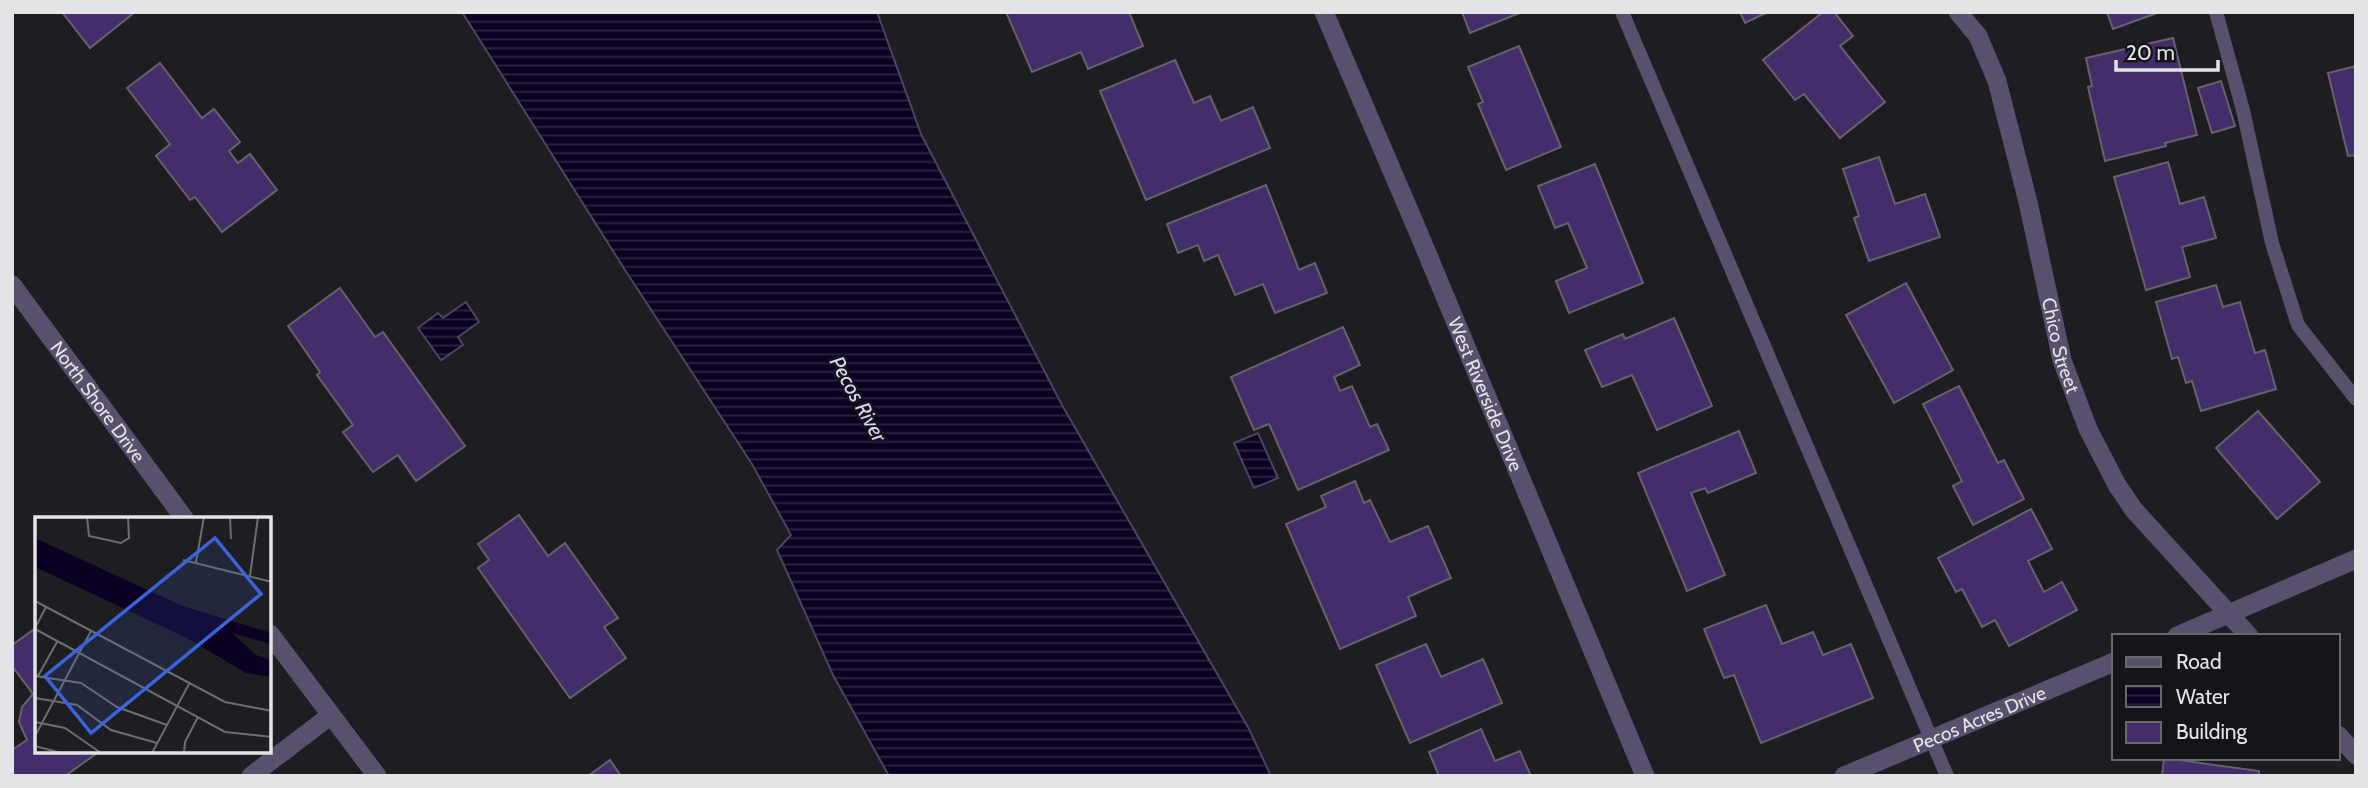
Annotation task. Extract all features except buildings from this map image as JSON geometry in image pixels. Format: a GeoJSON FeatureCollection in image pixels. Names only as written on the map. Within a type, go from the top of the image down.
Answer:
{"type":"FeatureCollection","features":[{"type":"Feature","properties":{"kind":"street","name":"West Riverside Drive"},"geometry":{"type":"LineString","coordinates":[[1324,12],[1645,776]]}},
{"type":"Feature","properties":{"kind":"street","name":"Chico Street"},"geometry":{"type":"LineString","coordinates":[[1958,12],[1978,36],[1997,81],[2028,202],[2062,360],[2088,429],[2116,485],[2134,510],[2247,634]]}},
{"type":"Feature","properties":{"kind":"street","name":"North Shore Drive"},"geometry":{"type":"LineString","coordinates":[[12,285],[183,517]]}},
{"type":"Feature","properties":{"kind":"street"},"geometry":{"type":"LineString","coordinates":[[2182,634],[2356,559]]}},
{"type":"Feature","properties":{"kind":"street"},"geometry":{"type":"LineString","coordinates":[[271,635],[377,776]]}},
{"type":"Feature","properties":{"kind":"street","name":"Pecos Acres Drive"},"geometry":{"type":"LineString","coordinates":[[1844,776],[2112,663]]}},
{"type":"Feature","properties":{"kind":"street"},"geometry":{"type":"LineString","coordinates":[[251,776],[330,716]]}},
{"type":"Feature","properties":{"kind":"street"},"geometry":{"type":"LineString","coordinates":[[2340,737],[2356,755]]}},
{"type":"Feature","properties":{"kind":"lane"},"geometry":{"type":"LineString","coordinates":[[1622,12],[1947,776]]}},
{"type":"Feature","properties":{"kind":"lane"},"geometry":{"type":"LineString","coordinates":[[2216,12],[2243,110],[2272,243],[2298,326],[2356,399]]}},
{"type":"Feature","properties":{"kind":"water","name":"Pecos River"},"geometry":{"type":"Polygon","coordinates":[[[462,12],[877,12],[921,134],[1062,405],[1249,729],[1271,776],[889,776],[833,675],[777,550],[791,535],[752,464],[625,270],[462,12]]]}},
{"type":"Feature","properties":{"kind":"water"},"geometry":{"type":"Polygon","coordinates":[[[466,302],[479,322],[458,337],[463,345],[441,360],[418,328],[438,313],[443,318],[466,302]]]}},
{"type":"Feature","properties":{"kind":"water"},"geometry":{"type":"Polygon","coordinates":[[[1258,433],[1278,478],[1254,488],[1234,443],[1258,433]]]}}]}
